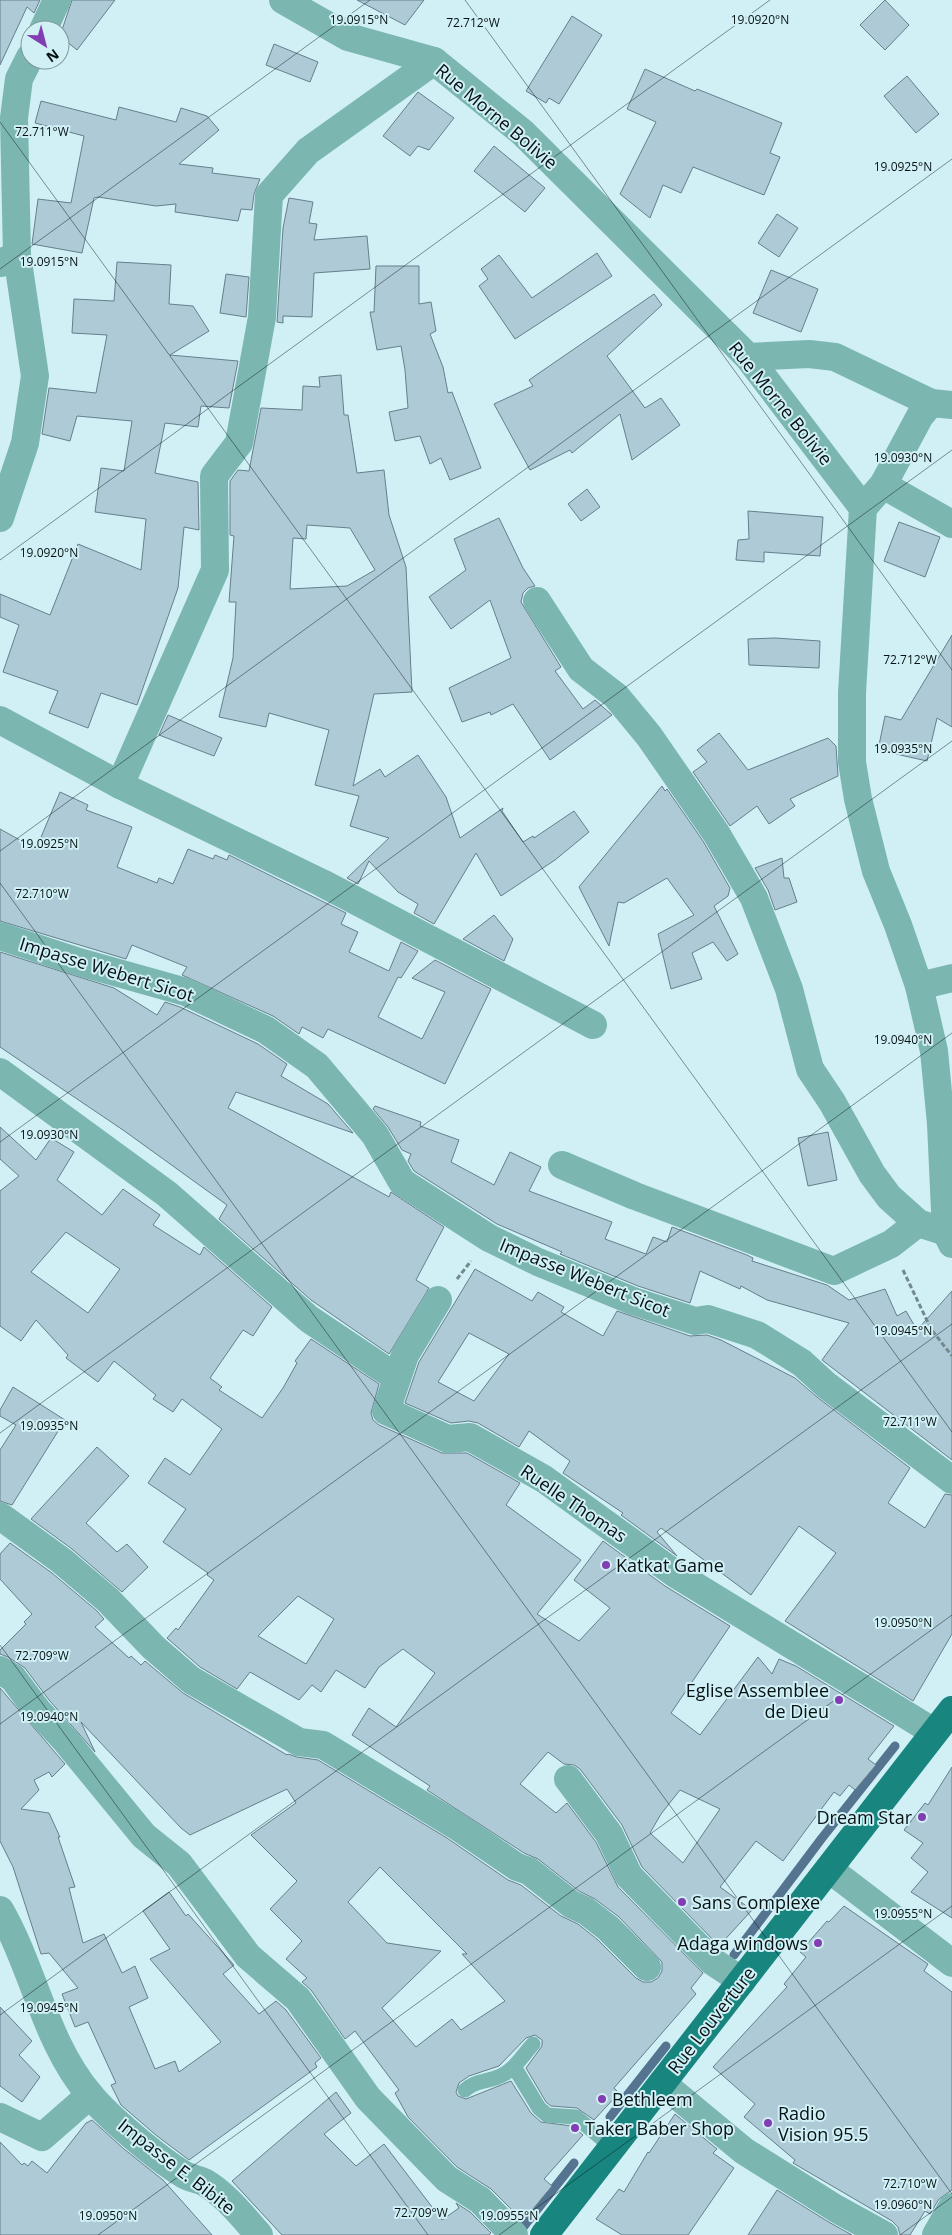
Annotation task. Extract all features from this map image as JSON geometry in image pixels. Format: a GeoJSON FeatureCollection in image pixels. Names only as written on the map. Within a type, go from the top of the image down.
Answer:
{"type":"FeatureCollection","features":[{"type":"Feature","properties":{"kind":"main road","name":"Rue Louverture"},"geometry":{"type":"LineString","coordinates":[[544,2235],[952,1710]]}},
{"type":"Feature","properties":{"kind":"street"},"geometry":{"type":"LineString","coordinates":[[48,20],[57,0]]}},
{"type":"Feature","properties":{"kind":"street","name":"Rue Morne Bolivie"},"geometry":{"type":"LineString","coordinates":[[283,0],[348,37],[434,61],[523,133],[748,357],[863,508]]}},
{"type":"Feature","properties":{"kind":"street"},"geometry":{"type":"LineString","coordinates":[[120,785],[215,570],[214,476],[239,443],[262,317],[269,195],[308,151],[434,61]]}},
{"type":"Feature","properties":{"kind":"street"},"geometry":{"type":"LineString","coordinates":[[0,518],[25,443],[36,376],[8,259],[14,118],[19,79],[24,70]]}},
{"type":"Feature","properties":{"kind":"street"},"geometry":{"type":"LineString","coordinates":[[748,357],[809,354],[835,357],[941,404]]}},
{"type":"Feature","properties":{"kind":"street"},"geometry":{"type":"LineString","coordinates":[[537,601],[581,669],[616,696],[649,736],[716,833],[754,898],[789,989],[810,1069],[872,1174],[889,1196],[918,1223],[949,1238],[948,1169],[934,1051],[920,986],[876,871],[858,800],[852,762],[852,693],[863,508],[883,485],[920,416],[941,404]]}},
{"type":"Feature","properties":{"kind":"street"},"geometry":{"type":"LineString","coordinates":[[883,485],[952,524]]}},
{"type":"Feature","properties":{"kind":"street"},"geometry":{"type":"LineString","coordinates":[[0,720],[120,785],[322,883],[593,1025]]}},
{"type":"Feature","properties":{"kind":"street","name":"Impasse Webert Sicot"},"geometry":{"type":"LineString","coordinates":[[0,936],[79,962],[186,992],[266,1030],[317,1066],[375,1135],[402,1182],[489,1238],[538,1262],[633,1301],[695,1320],[708,1319],[757,1335],[802,1363],[826,1385],[952,1480]]}},
{"type":"Feature","properties":{"kind":"street"},"geometry":{"type":"LineString","coordinates":[[920,986],[952,978]]}},
{"type":"Feature","properties":{"kind":"street"},"geometry":{"type":"LineString","coordinates":[[0,1072],[167,1194],[309,1319],[397,1378]]}},
{"type":"Feature","properties":{"kind":"street"},"geometry":{"type":"LineString","coordinates":[[562,1165],[635,1196],[834,1271],[891,1244],[918,1223]]}},
{"type":"Feature","properties":{"kind":"street","name":"Ruelle Thomas"},"geometry":{"type":"LineString","coordinates":[[438,1300],[405,1355],[386,1411],[448,1439],[470,1438],[544,1478],[674,1573],[934,1732]]}},
{"type":"Feature","properties":{"kind":"street"},"geometry":{"type":"LineString","coordinates":[[0,1516],[62,1561],[100,1594],[153,1647],[191,1680],[299,1742],[324,1745],[447,1820],[517,1867],[530,1870],[571,1904],[586,1911],[608,1928],[647,1968]]}},
{"type":"Feature","properties":{"kind":"street"},"geometry":{"type":"LineString","coordinates":[[0,1670],[12,1678],[144,1836],[179,1864],[248,1956],[298,1999],[368,2098],[447,2179],[480,2200],[513,2234]]}},
{"type":"Feature","properties":{"kind":"street"},"geometry":{"type":"LineString","coordinates":[[568,1779],[609,1834],[629,1876],[712,1961],[742,1981]]}},
{"type":"Feature","properties":{"kind":"street"},"geometry":{"type":"LineString","coordinates":[[829,1869],[952,1963]]}},
{"type":"Feature","properties":{"kind":"street","name":"Impasse E. Bibite"},"geometry":{"type":"LineString","coordinates":[[0,1910],[15,1935],[32,1986],[67,2060],[90,2095],[135,2137],[183,2175],[204,2182],[233,2207],[259,2235]]}},
{"type":"Feature","properties":{"kind":"street"},"geometry":{"type":"LineString","coordinates":[[662,2083],[744,2151],[835,2208],[884,2235]]}},
{"type":"Feature","properties":{"kind":"street"},"geometry":{"type":"LineString","coordinates":[[0,2117],[42,2137],[90,2095]]}},
{"type":"Feature","properties":{"kind":"street"},"geometry":{"type":"LineString","coordinates":[[936,2235],[952,2207]]}},
{"type":"Feature","properties":{"kind":"lane"},"geometry":{"type":"LineString","coordinates":[[465,2090],[471,2084],[500,2077],[512,2069],[533,2044]]}},
{"type":"Feature","properties":{"kind":"lane"},"geometry":{"type":"LineString","coordinates":[[512,2069],[516,2070],[539,2108],[546,2115],[576,2117],[612,2147]]}},
{"type":"Feature","properties":{"kind":"path"},"geometry":{"type":"LineString","coordinates":[[438,1300],[489,1238]]}},
{"type":"Feature","properties":{"kind":"path"},"geometry":{"type":"LineString","coordinates":[[891,1244],[931,1329],[952,1356]]}},
{"type":"Feature","properties":{"kind":"building"},"geometry":{"type":"Polygon","coordinates":[[[0,0],[40,0],[34,13],[27,7],[0,65],[0,0]]]}},
{"type":"Feature","properties":{"kind":"building"},"geometry":{"type":"Polygon","coordinates":[[[72,0],[115,0],[77,50],[70,44],[70,20],[65,20],[72,0]]]}},
{"type":"Feature","properties":{"kind":"building"},"geometry":{"type":"Polygon","coordinates":[[[357,0],[424,0],[405,25],[357,0]]]}},
{"type":"Feature","properties":{"kind":"building"},"geometry":{"type":"Polygon","coordinates":[[[885,0],[909,25],[885,50],[860,25],[885,0]]]}},
{"type":"Feature","properties":{"kind":"building"},"geometry":{"type":"Polygon","coordinates":[[[572,16],[602,35],[559,104],[549,98],[546,103],[526,91],[572,16]]]}},
{"type":"Feature","properties":{"kind":"building"},"geometry":{"type":"Polygon","coordinates":[[[274,44],[318,62],[310,82],[266,65],[274,44]]]}},
{"type":"Feature","properties":{"kind":"building"},"geometry":{"type":"Polygon","coordinates":[[[645,69],[695,91],[697,89],[782,123],[770,153],[780,157],[764,195],[693,167],[681,193],[663,185],[650,218],[620,194],[656,122],[627,109],[645,69]]]}},
{"type":"Feature","properties":{"kind":"building"},"geometry":{"type":"Polygon","coordinates":[[[907,76],[939,114],[916,133],[884,96],[907,76]]]}},
{"type":"Feature","properties":{"kind":"building"},"geometry":{"type":"Polygon","coordinates":[[[418,92],[454,118],[429,150],[418,146],[410,156],[383,136],[418,92]]]}},
{"type":"Feature","properties":{"kind":"building"},"geometry":{"type":"Polygon","coordinates":[[[41,101],[116,120],[119,107],[176,122],[181,108],[207,116],[219,130],[179,164],[213,168],[212,173],[260,179],[254,194],[252,210],[241,209],[238,221],[175,212],[176,204],[156,206],[98,197],[94,198],[82,253],[32,244],[38,199],[71,203],[84,136],[35,123],[41,101]]]}},
{"type":"Feature","properties":{"kind":"building"},"geometry":{"type":"Polygon","coordinates":[[[494,146],[545,188],[525,212],[474,171],[494,146]]]}},
{"type":"Feature","properties":{"kind":"building"},"geometry":{"type":"Polygon","coordinates":[[[289,198],[313,202],[309,223],[317,224],[314,240],[367,236],[370,269],[314,273],[312,317],[283,316],[283,323],[277,322],[283,228],[289,198]]]}},
{"type":"Feature","properties":{"kind":"building"},"geometry":{"type":"Polygon","coordinates":[[[777,214],[798,228],[779,257],[758,243],[777,214]]]}},
{"type":"Feature","properties":{"kind":"building"},"geometry":{"type":"Polygon","coordinates":[[[597,253],[612,276],[515,339],[479,286],[488,279],[481,269],[499,255],[532,298],[597,253]]]}},
{"type":"Feature","properties":{"kind":"building"},"geometry":{"type":"Polygon","coordinates":[[[117,262],[171,265],[169,304],[193,306],[209,331],[170,355],[238,361],[229,408],[201,406],[198,427],[165,423],[155,473],[198,482],[199,530],[184,527],[178,588],[137,705],[101,693],[88,728],[49,713],[58,691],[3,672],[19,625],[0,617],[0,594],[50,615],[78,544],[141,570],[146,519],[95,512],[101,468],[124,471],[132,421],[77,416],[70,441],[42,434],[49,388],[96,393],[107,335],[72,333],[74,299],[114,301],[117,262]]]}},
{"type":"Feature","properties":{"kind":"building"},"geometry":{"type":"Polygon","coordinates":[[[376,266],[419,266],[419,304],[431,302],[436,331],[430,334],[443,367],[448,393],[452,392],[481,468],[450,480],[441,458],[430,464],[420,436],[395,441],[389,412],[408,408],[405,370],[401,346],[377,350],[370,312],[374,312],[376,266]]]}},
{"type":"Feature","properties":{"kind":"building"},"geometry":{"type":"Polygon","coordinates":[[[771,270],[818,289],[801,332],[753,313],[771,270]]]}},
{"type":"Feature","properties":{"kind":"building"},"geometry":{"type":"Polygon","coordinates":[[[226,274],[249,277],[246,317],[220,313],[226,274]]]}},
{"type":"Feature","properties":{"kind":"building"},"geometry":{"type":"Polygon","coordinates":[[[654,294],[662,305],[607,356],[645,408],[661,398],[680,425],[632,460],[620,414],[572,453],[570,450],[530,470],[494,404],[533,386],[529,380],[654,294]]]}},
{"type":"Feature","properties":{"kind":"building"},"geometry":{"type":"Polygon","coordinates":[[[341,375],[344,415],[348,415],[357,473],[384,470],[389,515],[406,567],[412,692],[374,694],[353,786],[380,769],[385,777],[418,755],[446,797],[460,838],[503,808],[502,811],[523,842],[533,836],[534,838],[574,811],[589,832],[555,860],[501,896],[476,853],[434,924],[414,913],[418,904],[398,892],[369,861],[358,884],[347,878],[389,838],[350,826],[359,796],[315,785],[329,730],[269,713],[266,727],[219,717],[233,658],[236,602],[229,602],[234,536],[230,535],[230,481],[238,470],[249,471],[261,408],[302,410],[303,386],[320,387],[319,377],[341,375]],[[307,525],[306,539],[293,538],[290,589],[347,586],[375,570],[350,528],[307,525]]]}},
{"type":"Feature","properties":{"kind":"building"},"geometry":{"type":"Polygon","coordinates":[[[587,489],[600,507],[581,521],[568,504],[587,489]]]}},
{"type":"Feature","properties":{"kind":"building"},"geometry":{"type":"Polygon","coordinates":[[[748,511],[823,517],[820,556],[764,552],[764,562],[736,560],[738,540],[749,539],[748,511]]]}},
{"type":"Feature","properties":{"kind":"building"},"geometry":{"type":"Polygon","coordinates":[[[499,518],[523,568],[535,586],[528,588],[523,593],[521,602],[561,667],[555,671],[583,709],[595,700],[612,715],[550,760],[513,704],[491,715],[490,712],[462,722],[449,688],[511,658],[490,600],[451,629],[429,597],[466,570],[454,539],[499,518]]]}},
{"type":"Feature","properties":{"kind":"building"},"geometry":{"type":"Polygon","coordinates":[[[899,522],[940,537],[925,577],[884,561],[899,522]]]}},
{"type":"Feature","properties":{"kind":"building"},"geometry":{"type":"Polygon","coordinates":[[[952,635],[952,727],[937,718],[927,761],[878,750],[885,716],[901,720],[952,635]]]}},
{"type":"Feature","properties":{"kind":"building"},"geometry":{"type":"Polygon","coordinates":[[[775,638],[820,641],[819,668],[749,665],[748,639],[775,638]]]}},
{"type":"Feature","properties":{"kind":"building"},"geometry":{"type":"Polygon","coordinates":[[[168,715],[222,738],[214,756],[159,735],[168,715]]]}},
{"type":"Feature","properties":{"kind":"building"},"geometry":{"type":"Polygon","coordinates":[[[719,733],[748,770],[828,738],[836,746],[838,776],[790,799],[795,806],[769,824],[757,806],[730,826],[693,772],[707,762],[697,750],[719,733]]]}},
{"type":"Feature","properties":{"kind":"building"},"geometry":{"type":"Polygon","coordinates":[[[662,786],[665,791],[667,789],[703,841],[730,888],[728,896],[714,906],[738,954],[727,961],[713,942],[692,953],[702,979],[671,989],[658,934],[694,915],[667,878],[624,903],[618,902],[609,946],[579,887],[662,786]]]}},
{"type":"Feature","properties":{"kind":"building"},"geometry":{"type":"Polygon","coordinates":[[[60,792],[88,805],[86,810],[132,827],[117,867],[157,883],[159,878],[173,884],[188,849],[213,859],[215,855],[227,860],[229,855],[346,913],[341,924],[358,932],[349,952],[389,971],[401,942],[418,951],[401,978],[398,977],[378,1017],[422,1039],[445,992],[412,978],[435,960],[491,989],[445,1084],[328,1029],[323,1038],[302,1027],[299,1034],[273,1016],[182,975],[187,967],[132,945],[126,959],[0,921],[0,829],[36,849],[60,792]]]}},
{"type":"Feature","properties":{"kind":"building"},"geometry":{"type":"Polygon","coordinates":[[[782,858],[784,878],[789,878],[797,902],[775,910],[768,890],[755,868],[782,858]]]}},
{"type":"Feature","properties":{"kind":"building"},"geometry":{"type":"Polygon","coordinates":[[[494,915],[513,939],[504,961],[463,939],[494,915]]]}},
{"type":"Feature","properties":{"kind":"building"},"geometry":{"type":"Polygon","coordinates":[[[0,952],[114,988],[157,1015],[165,1002],[180,1007],[258,1044],[287,1064],[281,1076],[328,1104],[353,1133],[236,1092],[228,1108],[389,1197],[391,1192],[444,1227],[416,1280],[429,1288],[389,1354],[311,1300],[219,1219],[227,1205],[123,1130],[0,1047],[0,952]]]}},
{"type":"Feature","properties":{"kind":"building"},"geometry":{"type":"Polygon","coordinates":[[[375,1106],[421,1122],[420,1126],[459,1140],[451,1162],[494,1185],[510,1152],[541,1167],[529,1191],[612,1222],[605,1239],[646,1254],[653,1237],[667,1242],[672,1227],[747,1255],[753,1258],[752,1261],[827,1285],[849,1300],[885,1289],[897,1316],[906,1311],[917,1330],[952,1291],[952,1460],[822,1360],[849,1323],[767,1300],[741,1286],[740,1289],[700,1271],[690,1303],[638,1286],[560,1254],[562,1252],[497,1224],[414,1171],[408,1161],[411,1154],[402,1150],[388,1127],[373,1109],[375,1106]]]}},
{"type":"Feature","properties":{"kind":"building"},"geometry":{"type":"Polygon","coordinates":[[[0,1127],[36,1160],[51,1138],[74,1152],[57,1180],[102,1215],[123,1189],[160,1215],[153,1225],[200,1255],[204,1247],[272,1307],[253,1336],[243,1330],[210,1378],[222,1387],[219,1390],[262,1418],[283,1388],[297,1363],[295,1361],[311,1339],[379,1384],[371,1413],[373,1420],[379,1425],[442,1453],[467,1453],[520,1483],[506,1505],[581,1560],[537,1614],[579,1641],[610,1608],[574,1580],[603,1541],[665,1586],[730,1626],[671,1713],[700,1735],[758,1657],[772,1674],[779,1659],[796,1666],[894,1726],[868,1759],[876,1765],[855,1790],[849,1785],[840,1796],[834,1792],[783,1861],[756,1841],[720,1887],[752,1910],[719,1946],[642,1867],[622,1825],[580,1769],[574,1765],[564,1764],[548,1752],[520,1784],[556,1813],[567,1803],[596,1842],[618,1887],[703,1973],[691,1988],[696,1994],[614,2088],[619,2093],[594,2120],[577,2108],[551,2106],[546,2102],[526,2068],[542,2046],[542,2040],[535,2035],[526,2038],[499,2066],[469,2076],[459,2083],[456,2092],[458,2096],[466,2099],[511,2081],[531,2113],[541,2122],[572,2126],[583,2135],[544,2179],[552,2186],[523,2221],[491,2189],[457,2167],[408,2117],[395,2093],[399,2090],[355,2031],[345,2039],[311,1990],[302,1982],[307,1978],[286,1959],[302,1941],[270,1909],[297,1881],[251,1835],[296,1803],[287,1789],[190,1835],[181,1828],[81,1722],[95,1752],[49,1700],[25,1668],[0,1654],[0,1650],[26,1624],[24,1622],[32,1614],[0,1579],[0,1554],[10,1543],[52,1573],[97,1611],[104,1619],[95,1627],[129,1658],[131,1656],[141,1665],[145,1661],[183,1693],[287,1755],[318,1760],[447,1838],[508,1880],[521,1885],[561,1916],[578,1924],[598,1940],[636,1978],[643,1982],[651,1982],[658,1978],[662,1971],[662,1962],[619,1917],[595,1899],[579,1891],[538,1859],[524,1853],[427,1790],[430,1786],[352,1735],[369,1708],[396,1727],[435,1673],[403,1649],[379,1667],[365,1688],[336,1670],[321,1692],[312,1685],[299,1700],[250,1672],[237,1689],[200,1667],[167,1638],[176,1628],[178,1630],[214,1580],[207,1575],[208,1573],[163,1542],[186,1509],[148,1483],[165,1458],[190,1475],[222,1429],[182,1399],[173,1412],[153,1399],[156,1395],[114,1361],[98,1382],[66,1358],[68,1355],[36,1320],[21,1341],[0,1326],[0,1191],[19,1176],[0,1159],[0,1127]],[[66,1232],[31,1272],[88,1313],[120,1269],[66,1232]],[[298,1596],[258,1636],[306,1664],[334,1619],[298,1596]],[[680,1790],[661,1814],[650,1833],[683,1863],[720,1809],[680,1790]],[[380,1867],[348,1902],[387,1943],[441,1951],[382,2008],[416,2047],[452,2019],[461,2030],[505,2001],[462,1954],[467,1954],[380,1867]]]}},
{"type":"Feature","properties":{"kind":"building"},"geometry":{"type":"Polygon","coordinates":[[[828,1132],[837,1180],[808,1186],[798,1138],[828,1132]]]}},
{"type":"Feature","properties":{"kind":"building"},"geometry":{"type":"Polygon","coordinates":[[[475,1269],[532,1301],[538,1292],[564,1307],[561,1312],[603,1336],[617,1311],[690,1336],[707,1335],[721,1340],[795,1378],[910,1468],[888,1503],[925,1528],[945,1494],[952,1495],[952,1634],[913,1701],[785,1621],[836,1553],[799,1526],[751,1595],[661,1528],[657,1532],[677,1556],[621,1515],[623,1513],[563,1473],[570,1461],[529,1431],[519,1447],[478,1423],[469,1421],[451,1423],[405,1403],[419,1362],[475,1269]],[[469,1333],[438,1382],[474,1401],[509,1354],[469,1333]]]}},
{"type":"Feature","properties":{"kind":"building"},"geometry":{"type":"Polygon","coordinates":[[[13,1387],[65,1420],[12,1505],[0,1501],[0,1450],[16,1425],[0,1416],[0,1410],[13,1387]]]}},
{"type":"Feature","properties":{"kind":"building"},"geometry":{"type":"Polygon","coordinates":[[[97,1447],[129,1476],[86,1523],[117,1552],[127,1544],[148,1567],[122,1592],[72,1549],[31,1519],[97,1447]]]}},
{"type":"Feature","properties":{"kind":"building"},"geometry":{"type":"Polygon","coordinates":[[[0,1688],[65,1764],[52,1777],[49,1772],[34,1780],[39,1790],[21,1809],[49,1813],[60,1837],[58,1837],[75,1887],[69,1888],[83,1943],[104,1934],[122,1973],[135,1966],[148,1998],[129,2007],[155,2069],[175,2061],[179,2072],[221,2042],[150,1959],[170,1949],[143,1911],[169,1892],[186,1916],[188,1914],[234,1965],[223,1974],[259,2014],[276,2001],[286,2010],[321,2058],[315,2063],[317,2067],[189,2160],[121,2105],[111,2085],[116,2083],[88,2022],[75,2027],[62,1994],[78,1988],[49,1953],[41,1954],[13,1867],[0,1841],[0,1688]]]}},
{"type":"Feature","properties":{"kind":"building"},"geometry":{"type":"Polygon","coordinates":[[[952,1767],[952,1918],[911,1892],[928,1872],[911,1858],[923,1843],[904,1830],[925,1803],[928,1805],[952,1767]]]}},
{"type":"Feature","properties":{"kind":"building"},"geometry":{"type":"Polygon","coordinates":[[[844,1906],[928,1964],[924,1971],[952,1992],[952,2190],[939,2199],[930,2214],[925,2211],[910,2235],[900,2235],[898,2227],[892,2221],[793,2163],[795,2160],[744,2117],[755,2104],[713,2067],[787,1987],[784,1984],[806,1957],[800,1952],[827,1921],[829,1922],[844,1906]]]}},
{"type":"Feature","properties":{"kind":"building"},"geometry":{"type":"Polygon","coordinates":[[[0,2007],[32,2041],[19,2055],[40,2077],[22,2102],[0,2086],[0,2007]]]}},
{"type":"Feature","properties":{"kind":"building"},"geometry":{"type":"Polygon","coordinates":[[[336,2092],[351,2113],[324,2134],[356,2166],[384,2144],[442,2220],[459,2208],[456,2203],[470,2212],[491,2233],[489,2235],[282,2235],[232,2181],[336,2092]]]}},
{"type":"Feature","properties":{"kind":"building"},"geometry":{"type":"Polygon","coordinates":[[[675,2114],[717,2149],[713,2153],[734,2168],[688,2235],[622,2235],[596,2219],[619,2189],[624,2192],[648,2152],[675,2114]]]}},
{"type":"Feature","properties":{"kind":"building"},"geometry":{"type":"Polygon","coordinates":[[[92,2120],[163,2180],[212,2235],[0,2235],[0,2142],[22,2165],[24,2163],[28,2166],[32,2161],[47,2173],[86,2123],[92,2120]]]}},
{"type":"Feature","properties":{"kind":"building"},"geometry":{"type":"Polygon","coordinates":[[[777,2190],[827,2221],[852,2235],[748,2235],[777,2190]]]}},
{"type":"Feature","properties":{"kind":"waterway"},"geometry":{"type":"LineString","coordinates":[[734,1955],[822,1838],[895,1746]]}},
{"type":"Feature","properties":{"kind":"waterway"},"geometry":{"type":"LineString","coordinates":[[610,2117],[666,2046]]}},
{"type":"Feature","properties":{"kind":"waterway"},"geometry":{"type":"LineString","coordinates":[[517,2235],[574,2163]]}},
{"type":"Feature","properties":{"kind":"place","name":"Katkat Game"},"geometry":{"type":"Point","coordinates":[606,1565]}},
{"type":"Feature","properties":{"kind":"place","name":"Eglise Assemblee de Dieu"},"geometry":{"type":"Point","coordinates":[839,1700]}},
{"type":"Feature","properties":{"kind":"place","name":"Dream Star"},"geometry":{"type":"Point","coordinates":[922,1817]}},
{"type":"Feature","properties":{"kind":"place","name":"Sans Complexe"},"geometry":{"type":"Point","coordinates":[682,1902]}},
{"type":"Feature","properties":{"kind":"place","name":"Adaga windows"},"geometry":{"type":"Point","coordinates":[818,1943]}},
{"type":"Feature","properties":{"kind":"place","name":"Bethleem"},"geometry":{"type":"Point","coordinates":[602,2099]}},
{"type":"Feature","properties":{"kind":"place","name":"Radio Vision 95.5"},"geometry":{"type":"Point","coordinates":[768,2123]}},
{"type":"Feature","properties":{"kind":"place","name":"Taker Baber Shop"},"geometry":{"type":"Point","coordinates":[575,2128]}}]}
